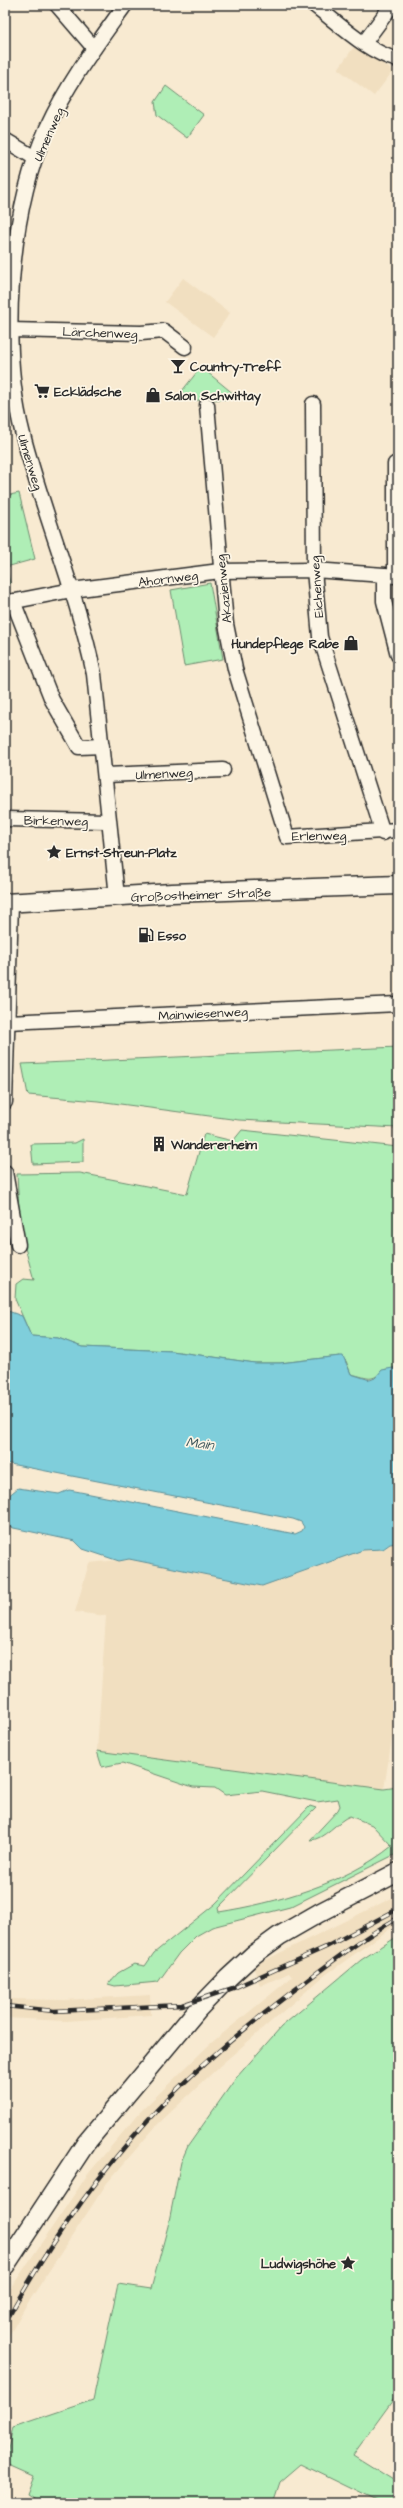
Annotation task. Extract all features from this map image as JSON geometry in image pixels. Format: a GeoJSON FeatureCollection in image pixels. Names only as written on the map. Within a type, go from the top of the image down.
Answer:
{"type":"FeatureCollection","features":[{"type":"Feature","properties":{"kind":"main road","name":"Großostheimer Straße"},"geometry":{"type":"LineString","coordinates":[[8,903],[398,885]]}},
{"type":"Feature","properties":{"kind":"main road"},"geometry":{"type":"LineString","coordinates":[[5,2266],[56,2185],[119,2102],[198,2009],[228,1978],[253,1955],[279,1936],[398,1872]]}},
{"type":"Feature","properties":{"kind":"street"},"geometry":{"type":"LineString","coordinates":[[58,5],[94,48]]}},
{"type":"Feature","properties":{"kind":"street","name":"Ulmenweg"},"geometry":{"type":"LineString","coordinates":[[117,897],[108,821],[106,776],[94,674],[87,638],[22,434],[7,346],[10,330],[15,244],[35,158],[48,127],[94,48],[125,5]]}},
{"type":"Feature","properties":{"kind":"street"},"geometry":{"type":"LineString","coordinates":[[314,5],[388,58],[398,60]]}},
{"type":"Feature","properties":{"kind":"street"},"geometry":{"type":"LineString","coordinates":[[364,42],[392,5]]}},
{"type":"Feature","properties":{"kind":"street"},"geometry":{"type":"LineString","coordinates":[[5,140],[35,158]]}},
{"type":"Feature","properties":{"kind":"street","name":"Lärchenweg"},"geometry":{"type":"LineString","coordinates":[[10,330],[141,333],[164,331],[185,347]]}},
{"type":"Feature","properties":{"kind":"street","name":"Eichenweg"},"geometry":{"type":"LineString","coordinates":[[313,404],[314,570],[320,637],[383,833]]}},
{"type":"Feature","properties":{"kind":"street","name":"Akazienweg"},"geometry":{"type":"LineString","coordinates":[[207,405],[220,571],[226,624],[235,669],[265,768]]}},
{"type":"Feature","properties":{"kind":"street"},"geometry":{"type":"LineString","coordinates":[[396,464],[392,576],[384,601],[398,655]]}},
{"type":"Feature","properties":{"kind":"street","name":"Ahornweg"},"geometry":{"type":"LineString","coordinates":[[9,602],[72,590],[220,571],[314,570],[392,576]]}},
{"type":"Feature","properties":{"kind":"street"},"geometry":{"type":"LineString","coordinates":[[9,602],[52,700],[78,746],[102,746]]}},
{"type":"Feature","properties":{"kind":"street","name":"Erlenweg"},"geometry":{"type":"LineString","coordinates":[[265,768],[287,837],[383,833],[398,830]]}},
{"type":"Feature","properties":{"kind":"street","name":"Ulmenweg"},"geometry":{"type":"LineString","coordinates":[[106,776],[223,770]]}},
{"type":"Feature","properties":{"kind":"street","name":"Birkenweg"},"geometry":{"type":"LineString","coordinates":[[5,819],[108,821]]}},
{"type":"Feature","properties":{"kind":"street"},"geometry":{"type":"LineString","coordinates":[[5,1102],[8,1022],[8,903]]}},
{"type":"Feature","properties":{"kind":"street","name":"Mainwiesenweg"},"geometry":{"type":"LineString","coordinates":[[8,1022],[398,1004]]}},
{"type":"Feature","properties":{"kind":"street"},"geometry":{"type":"LineString","coordinates":[[5,1172],[18,1245]]}},
{"type":"Feature","properties":{"kind":"shaded area"},"geometry":{"type":"Polygon","coordinates":[[[356,44],[393,71],[374,96],[338,69],[356,44]]]}},
{"type":"Feature","properties":{"kind":"shaded area"},"geometry":{"type":"Polygon","coordinates":[[[183,278],[230,313],[213,337],[165,302],[183,278]]]}},
{"type":"Feature","properties":{"kind":"shaded area"},"geometry":{"type":"Polygon","coordinates":[[[398,1543],[398,1738],[392,1738],[384,1789],[97,1751],[106,1616],[75,1612],[89,1563],[129,1559],[262,1586],[363,1550],[384,1549],[390,1544],[398,1543]]]}},
{"type":"Feature","properties":{"kind":"shaded area"},"geometry":{"type":"Polygon","coordinates":[[[398,1895],[398,1923],[324,1976],[223,2063],[157,2125],[107,2183],[24,2309],[5,2343],[5,2297],[88,2174],[140,2112],[210,2044],[292,1977],[289,1973],[260,1986],[253,1966],[398,1895]]]}},
{"type":"Feature","properties":{"kind":"shaded area"},"geometry":{"type":"Polygon","coordinates":[[[150,1995],[151,2015],[66,2021],[5,2018],[5,1999],[64,2000],[150,1995]]]}},
{"type":"Feature","properties":{"kind":"green space"},"geometry":{"type":"Polygon","coordinates":[[[166,86],[204,115],[187,138],[157,115],[155,102],[166,86]]]}},
{"type":"Feature","properties":{"kind":"green space"},"geometry":{"type":"Polygon","coordinates":[[[201,367],[235,395],[233,399],[174,401],[201,367]]]}},
{"type":"Feature","properties":{"kind":"green space"},"geometry":{"type":"Polygon","coordinates":[[[19,493],[35,559],[6,567],[10,583],[5,585],[5,496],[19,493]]]}},
{"type":"Feature","properties":{"kind":"green space"},"geometry":{"type":"Polygon","coordinates":[[[210,583],[223,659],[184,666],[171,590],[210,583]]]}},
{"type":"Feature","properties":{"kind":"green space"},"geometry":{"type":"Polygon","coordinates":[[[398,1047],[398,1128],[239,1120],[98,1101],[28,1095],[22,1064],[398,1047]]]}},
{"type":"Feature","properties":{"kind":"green space"},"geometry":{"type":"Polygon","coordinates":[[[242,1130],[398,1147],[398,1367],[390,1370],[386,1369],[373,1378],[366,1378],[351,1374],[346,1361],[340,1356],[280,1363],[255,1363],[172,1351],[82,1347],[58,1338],[31,1336],[15,1299],[16,1284],[23,1279],[34,1280],[20,1230],[17,1174],[80,1173],[187,1194],[204,1134],[233,1141],[242,1130]]]}},
{"type":"Feature","properties":{"kind":"green space"},"geometry":{"type":"Polygon","coordinates":[[[83,1139],[83,1162],[33,1164],[31,1144],[75,1143],[83,1139]]]}},
{"type":"Feature","properties":{"kind":"green space"},"geometry":{"type":"Polygon","coordinates":[[[97,1751],[384,1789],[398,1787],[398,1853],[290,1907],[212,1927],[196,1936],[179,1953],[158,1982],[115,1986],[108,1984],[118,1973],[134,1964],[145,1966],[154,1953],[215,1904],[310,1806],[316,1808],[218,1908],[219,1912],[264,1903],[310,1890],[354,1871],[392,1846],[372,1825],[350,1816],[345,1818],[320,1837],[310,1840],[338,1810],[340,1806],[338,1799],[317,1802],[262,1791],[225,1795],[215,1788],[193,1787],[122,1763],[102,1767],[97,1751]]]}},
{"type":"Feature","properties":{"kind":"green space"},"geometry":{"type":"Polygon","coordinates":[[[398,1936],[398,2393],[353,2455],[398,2483],[398,2503],[381,2503],[301,2464],[280,2482],[273,2503],[41,2503],[27,2494],[34,2475],[5,2462],[13,2427],[93,2400],[118,2284],[151,2289],[168,2226],[181,2162],[188,2146],[236,2078],[281,2027],[361,1960],[398,1936]]]}},
{"type":"Feature","properties":{"kind":"water","name":"Main"},"geometry":{"type":"Polygon","coordinates":[[[5,1310],[22,1316],[31,1336],[58,1338],[82,1347],[172,1351],[255,1363],[280,1363],[343,1356],[351,1374],[370,1380],[375,1378],[382,1370],[398,1367],[398,1543],[390,1544],[383,1549],[363,1550],[262,1586],[129,1559],[119,1561],[83,1549],[75,1541],[9,1527],[7,1497],[18,1488],[59,1494],[69,1490],[295,1534],[302,1531],[304,1527],[301,1522],[293,1519],[5,1463],[5,1310]]]}},
{"type":"Feature","properties":{"kind":"railway"},"geometry":{"type":"LineString","coordinates":[[5,2006],[54,2011],[182,2005],[236,1987],[326,1947],[398,1909]]}},
{"type":"Feature","properties":{"kind":"railway"},"geometry":{"type":"LineString","coordinates":[[5,2323],[36,2270],[70,2218],[107,2168],[164,2102],[221,2049],[261,2016],[348,1950],[398,1918]]}},
{"type":"Feature","properties":{"kind":"place","name":"Country-Treff"},"geometry":{"type":"Point","coordinates":[178,366]}},
{"type":"Feature","properties":{"kind":"place","name":"Ecklädsche"},"geometry":{"type":"Point","coordinates":[42,391]}},
{"type":"Feature","properties":{"kind":"place","name":"Salon Schwittay"},"geometry":{"type":"Point","coordinates":[153,395]}},
{"type":"Feature","properties":{"kind":"place","name":"Hundepflege Rabe"},"geometry":{"type":"Point","coordinates":[351,643]}},
{"type":"Feature","properties":{"kind":"place","name":"Ernst-Streun-Platz"},"geometry":{"type":"Point","coordinates":[54,852]}},
{"type":"Feature","properties":{"kind":"place","name":"Esso"},"geometry":{"type":"Point","coordinates":[146,935]}},
{"type":"Feature","properties":{"kind":"place","name":"Wandererheim"},"geometry":{"type":"Point","coordinates":[159,1144]}},
{"type":"Feature","properties":{"kind":"place","name":"Ludwigshöhe"},"geometry":{"type":"Point","coordinates":[348,2263]}}]}
